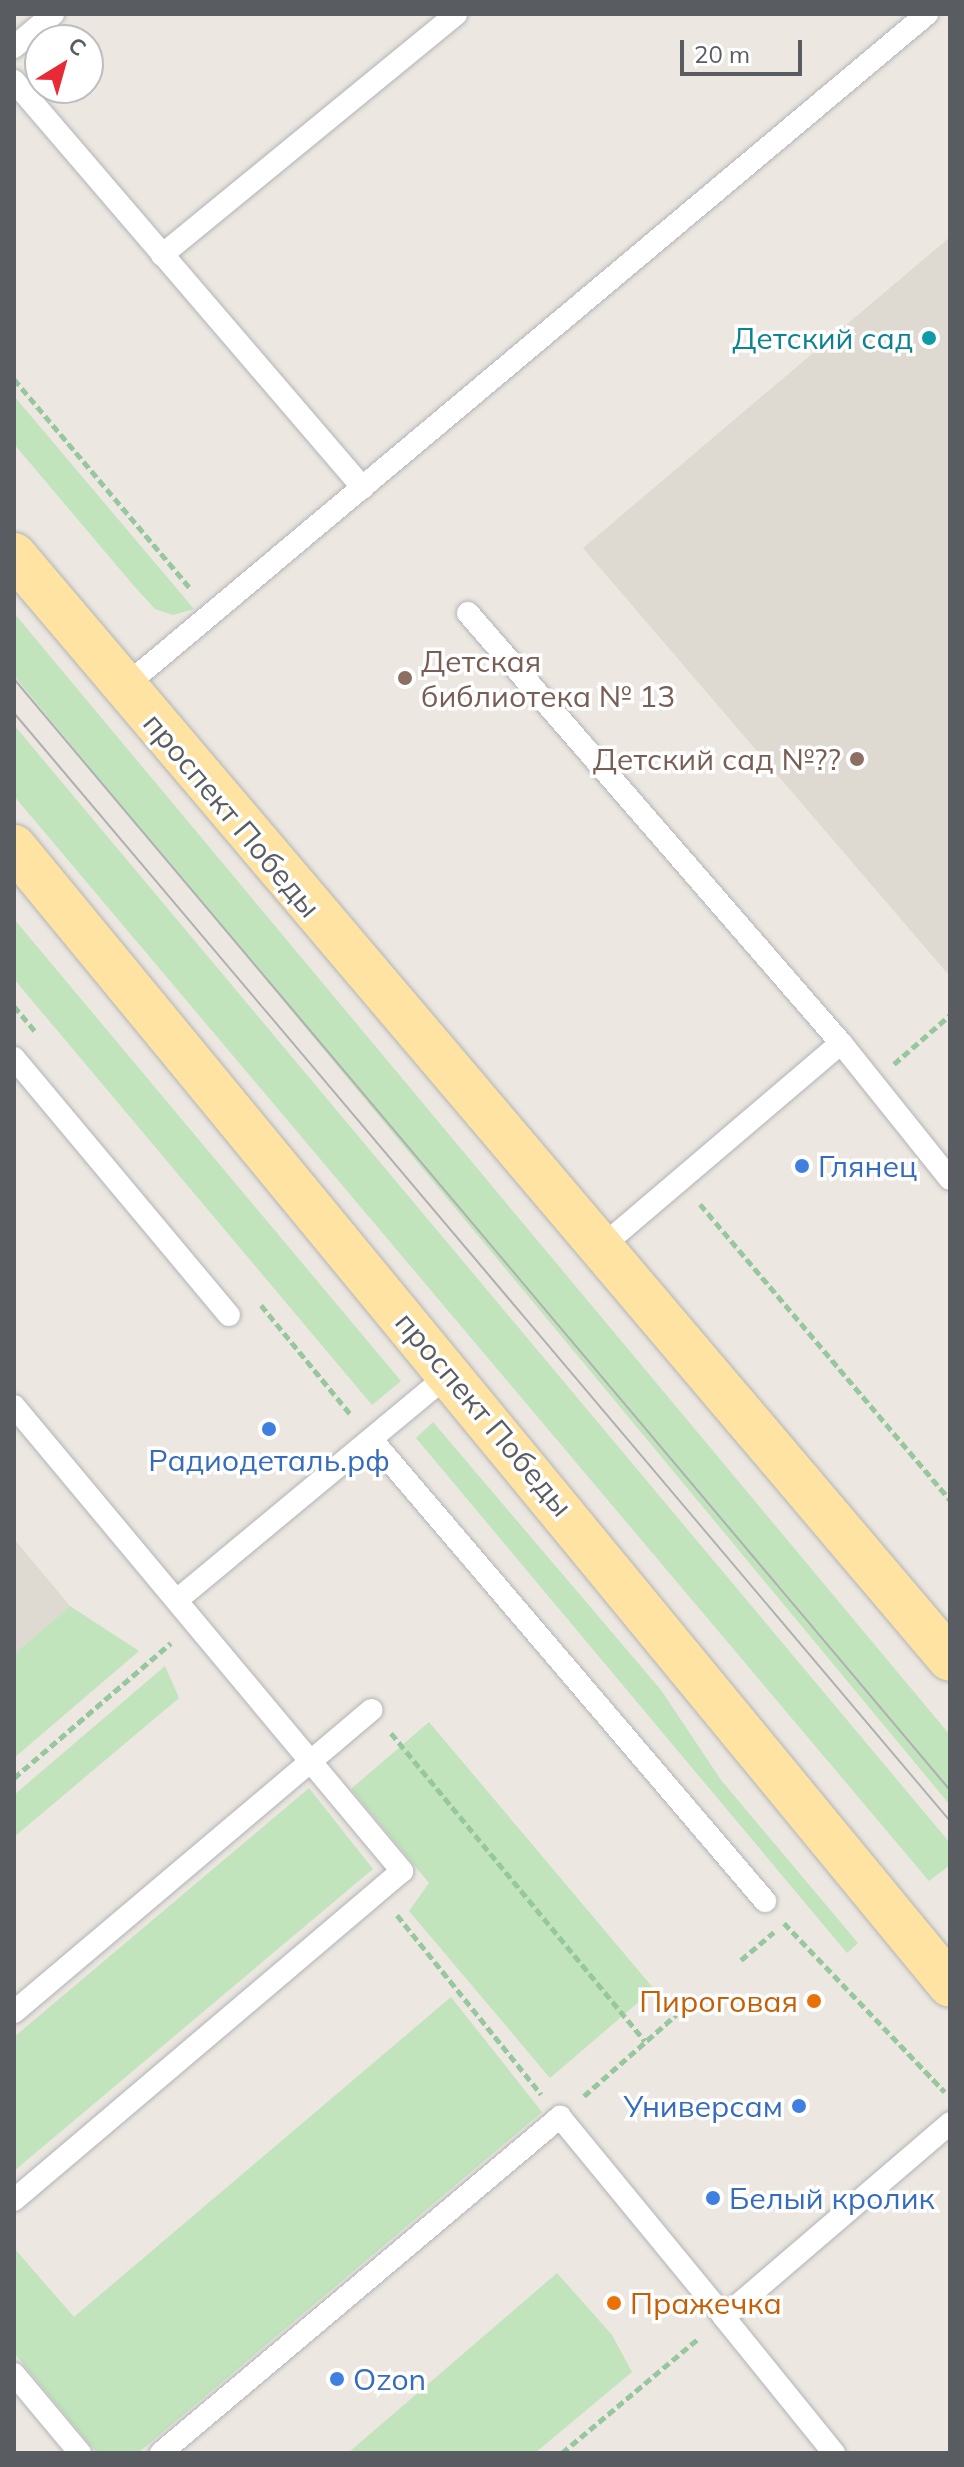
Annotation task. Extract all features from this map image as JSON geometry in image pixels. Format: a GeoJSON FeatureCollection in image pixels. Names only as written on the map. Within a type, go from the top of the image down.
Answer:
{"type":"FeatureCollection","features":[{"type":"Feature","properties":{"kind":"main road","name":"проспект Победы"},"geometry":{"type":"LineString","coordinates":[[14,555],[599,1249],[950,1659]]}},
{"type":"Feature","properties":{"kind":"main road","name":"проспект Победы"},"geometry":{"type":"LineString","coordinates":[[15,850],[450,1373],[950,1985]]}},
{"type":"Feature","properties":{"kind":"lane"},"geometry":{"type":"LineString","coordinates":[[14,47],[53,14]]}},
{"type":"Feature","properties":{"kind":"lane"},"geometry":{"type":"LineString","coordinates":[[162,255],[456,14]]}},
{"type":"Feature","properties":{"kind":"lane"},"geometry":{"type":"LineString","coordinates":[[124,687],[927,14]]}},
{"type":"Feature","properties":{"kind":"lane"},"geometry":{"type":"LineString","coordinates":[[14,81],[363,488]]}},
{"type":"Feature","properties":{"kind":"lane"},"geometry":{"type":"LineString","coordinates":[[468,613],[841,1043],[950,1179]]}},
{"type":"Feature","properties":{"kind":"lane"},"geometry":{"type":"LineString","coordinates":[[599,1249],[841,1043]]}},
{"type":"Feature","properties":{"kind":"lane"},"geometry":{"type":"LineString","coordinates":[[14,1058],[229,1315]]}},
{"type":"Feature","properties":{"kind":"lane"},"geometry":{"type":"LineString","coordinates":[[177,1600],[450,1373]]}},
{"type":"Feature","properties":{"kind":"lane"},"geometry":{"type":"LineString","coordinates":[[14,1406],[313,1760],[402,1871],[14,2200]]}},
{"type":"Feature","properties":{"kind":"lane"},"geometry":{"type":"LineString","coordinates":[[372,1440],[765,1901]]}},
{"type":"Feature","properties":{"kind":"lane"},"geometry":{"type":"LineString","coordinates":[[14,2012],[371,1710]]}},
{"type":"Feature","properties":{"kind":"lane"},"geometry":{"type":"LineString","coordinates":[[161,2453],[560,2117],[834,2453]]}},
{"type":"Feature","properties":{"kind":"lane"},"geometry":{"type":"LineString","coordinates":[[724,2317],[947,2132]]}},
{"type":"Feature","properties":{"kind":"lane"},"geometry":{"type":"LineString","coordinates":[[14,2374],[80,2453]]}},
{"type":"Feature","properties":{"kind":"path"},"geometry":{"type":"LineString","coordinates":[[14,379],[213,615]]}},
{"type":"Feature","properties":{"kind":"path"},"geometry":{"type":"LineString","coordinates":[[872,1083],[950,1015]]}},
{"type":"Feature","properties":{"kind":"path"},"geometry":{"type":"LineString","coordinates":[[680,1181],[950,1500]]}},
{"type":"Feature","properties":{"kind":"path"},"geometry":{"type":"LineString","coordinates":[[14,1778],[195,1622]]}},
{"type":"Feature","properties":{"kind":"path"},"geometry":{"type":"LineString","coordinates":[[371,1710],[645,2041]]}},
{"type":"Feature","properties":{"kind":"path"},"geometry":{"type":"LineString","coordinates":[[378,1892],[560,2117],[676,2015]]}},
{"type":"Feature","properties":{"kind":"path"},"geometry":{"type":"LineString","coordinates":[[765,1901],[838,1986],[950,2096]]}},
{"type":"Feature","properties":{"kind":"path"},"geometry":{"type":"LineString","coordinates":[[741,1960],[784,1923]]}},
{"type":"Feature","properties":{"kind":"path"},"geometry":{"type":"LineString","coordinates":[[562,2453],[724,2317]]}},
{"type":"Feature","properties":{"kind":"shaded area","name":"Детский сад №??"},"geometry":{"type":"Polygon","coordinates":[[[950,237],[950,970],[947,973],[583,548],[950,237]]]}},
{"type":"Feature","properties":{"kind":"shaded area"},"geometry":{"type":"Polygon","coordinates":[[[14,1539],[70,1606],[14,1654],[14,1539]]]}},
{"type":"Feature","properties":{"kind":"green space"},"geometry":{"type":"Polygon","coordinates":[[[14,396],[194,609],[173,615],[155,609],[14,444],[14,396]]]}},
{"type":"Feature","properties":{"kind":"green space"},"geometry":{"type":"Polygon","coordinates":[[[14,613],[950,1735],[950,1805],[14,676],[14,613]]]}},
{"type":"Feature","properties":{"kind":"green space"},"geometry":{"type":"Polygon","coordinates":[[[14,725],[950,1843],[950,1865],[929,1881],[14,796],[14,725]]]}},
{"type":"Feature","properties":{"kind":"green space"},"geometry":{"type":"Polygon","coordinates":[[[14,919],[401,1381],[372,1405],[14,979],[14,919]]]}},
{"type":"Feature","properties":{"kind":"green space"},"geometry":{"type":"Polygon","coordinates":[[[433,1422],[661,1690],[721,1780],[858,1943],[847,1953],[416,1438],[433,1422]]]}},
{"type":"Feature","properties":{"kind":"green space"},"geometry":{"type":"Polygon","coordinates":[[[70,1606],[139,1651],[14,1758],[14,1654],[70,1606]]]}},
{"type":"Feature","properties":{"kind":"green space"},"geometry":{"type":"Polygon","coordinates":[[[165,1666],[179,1698],[14,1837],[14,1795],[165,1666]]]}},
{"type":"Feature","properties":{"kind":"green space"},"geometry":{"type":"Polygon","coordinates":[[[429,1722],[654,1989],[550,2078],[409,1911],[429,1883],[351,1789],[429,1722]]]}},
{"type":"Feature","properties":{"kind":"green space"},"geometry":{"type":"Polygon","coordinates":[[[309,1788],[373,1869],[14,2171],[14,2037],[309,1788]]]}},
{"type":"Feature","properties":{"kind":"green space"},"geometry":{"type":"Polygon","coordinates":[[[451,1997],[542,2112],[138,2453],[97,2453],[14,2353],[14,2248],[74,2317],[451,1997]]]}},
{"type":"Feature","properties":{"kind":"green space"},"geometry":{"type":"Polygon","coordinates":[[[557,2273],[612,2335],[632,2372],[535,2453],[348,2453],[557,2273]]]}},
{"type":"Feature","properties":{"kind":"tram line"},"geometry":{"type":"LineString","coordinates":[[14,679],[950,1790]]}},
{"type":"Feature","properties":{"kind":"tram line"},"geometry":{"type":"LineString","coordinates":[[14,713],[950,1821]]}},
{"type":"Feature","properties":{"kind":"place","name":"Детский сад"},"geometry":{"type":"Point","coordinates":[929,338]}},
{"type":"Feature","properties":{"kind":"place","name":"Детская библиотека № 13"},"geometry":{"type":"Point","coordinates":[405,678]}},
{"type":"Feature","properties":{"kind":"place","name":"Детский сад №??"},"geometry":{"type":"Point","coordinates":[857,759]}},
{"type":"Feature","properties":{"kind":"place","name":"Глянец"},"geometry":{"type":"Point","coordinates":[802,1166]}},
{"type":"Feature","properties":{"kind":"place","name":"Радиодеталь.рф"},"geometry":{"type":"Point","coordinates":[269,1429]}},
{"type":"Feature","properties":{"kind":"place","name":"Пироговая"},"geometry":{"type":"Point","coordinates":[814,2001]}},
{"type":"Feature","properties":{"kind":"place","name":"Универсам"},"geometry":{"type":"Point","coordinates":[799,2106]}},
{"type":"Feature","properties":{"kind":"place","name":"Белый кролик"},"geometry":{"type":"Point","coordinates":[713,2198]}},
{"type":"Feature","properties":{"kind":"place","name":"Пражечка"},"geometry":{"type":"Point","coordinates":[614,2303]}},
{"type":"Feature","properties":{"kind":"place","name":"Ozon"},"geometry":{"type":"Point","coordinates":[337,2379]}}]}
